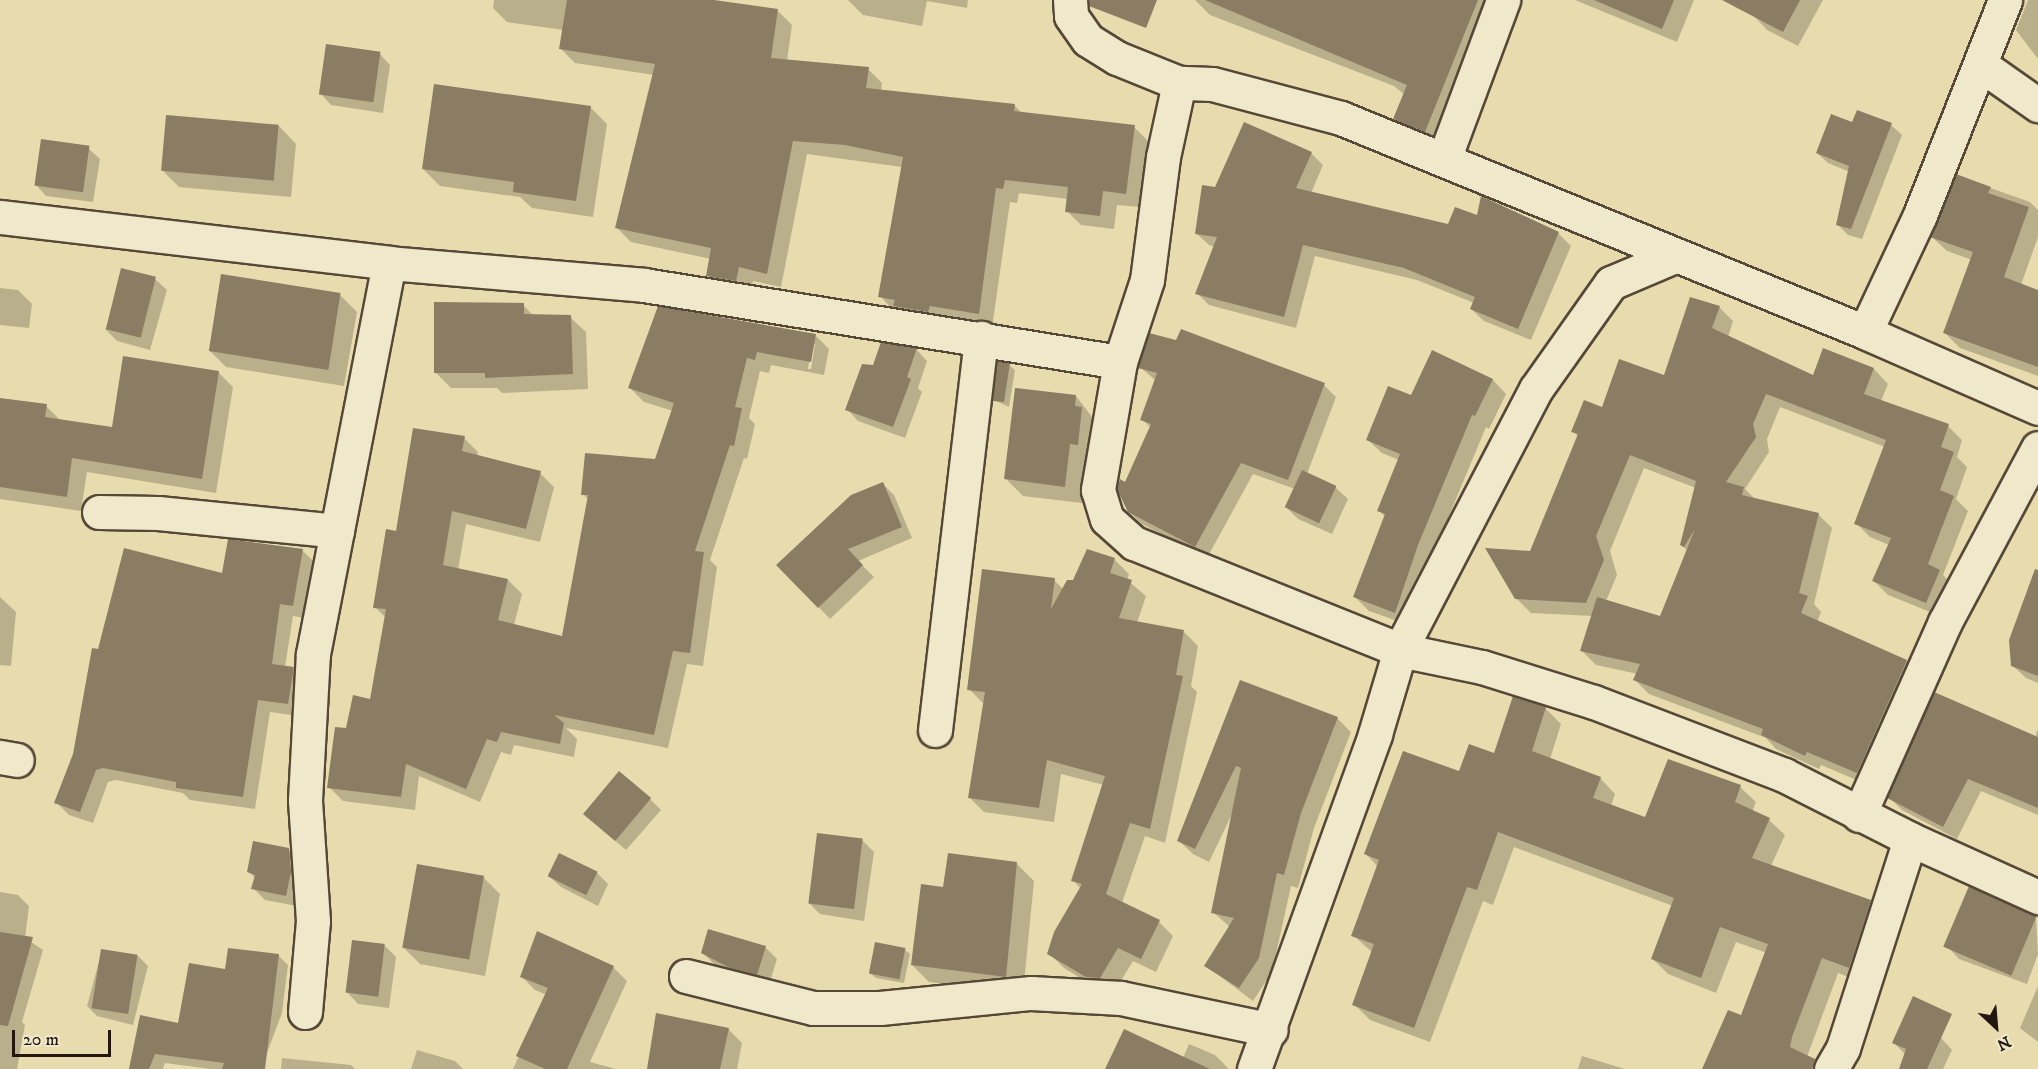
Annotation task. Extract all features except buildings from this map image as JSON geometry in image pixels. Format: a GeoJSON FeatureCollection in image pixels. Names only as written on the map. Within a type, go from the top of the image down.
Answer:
{"type":"FeatureCollection","features":[{"type":"Feature","properties":{"kind":"street"},"geometry":{"type":"LineString","coordinates":[[1070,0],[1071,16],[1088,39],[1117,58],[1179,82],[1212,84],[1341,118],[1620,234],[1865,332],[2038,408]]}},
{"type":"Feature","properties":{"kind":"street"},"geometry":{"type":"LineString","coordinates":[[1444,159],[1503,0]]}},
{"type":"Feature","properties":{"kind":"street"},"geometry":{"type":"LineString","coordinates":[[1865,332],[1920,215],[2005,0]]}},
{"type":"Feature","properties":{"kind":"street"},"geometry":{"type":"LineString","coordinates":[[1981,65],[2038,105]]}},
{"type":"Feature","properties":{"kind":"street"},"geometry":{"type":"LineString","coordinates":[[1179,82],[1163,157],[1147,280],[1120,362],[1098,490],[1107,519],[1134,543],[1400,650],[1482,667],[1594,702],[1784,775],[1859,815],[2038,897]]}},
{"type":"Feature","properties":{"kind":"street"},"geometry":{"type":"LineString","coordinates":[[0,217],[389,263],[644,285],[1120,362]]}},
{"type":"Feature","properties":{"kind":"street"},"geometry":{"type":"LineString","coordinates":[[1254,1069],[1271,1030],[1400,650],[1536,389],[1611,283],[1620,234]]}},
{"type":"Feature","properties":{"kind":"street"},"geometry":{"type":"LineString","coordinates":[[1611,283],[1675,256]]}},
{"type":"Feature","properties":{"kind":"street"},"geometry":{"type":"LineString","coordinates":[[305,1012],[313,902],[306,840],[307,731],[313,654],[389,263]]}},
{"type":"Feature","properties":{"kind":"street"},"geometry":{"type":"LineString","coordinates":[[935,730],[981,338]]}},
{"type":"Feature","properties":{"kind":"street"},"geometry":{"type":"LineString","coordinates":[[1859,815],[1946,622],[2038,448]]}},
{"type":"Feature","properties":{"kind":"street"},"geometry":{"type":"LineString","coordinates":[[99,512],[158,513],[337,531]]}},
{"type":"Feature","properties":{"kind":"street"},"geometry":{"type":"LineString","coordinates":[[1831,1069],[1843,1048],[1910,839]]}},
{"type":"Feature","properties":{"kind":"street"},"geometry":{"type":"LineString","coordinates":[[686,976],[813,1008],[880,1008],[1031,993],[1121,998],[1271,1030]]}}]}
